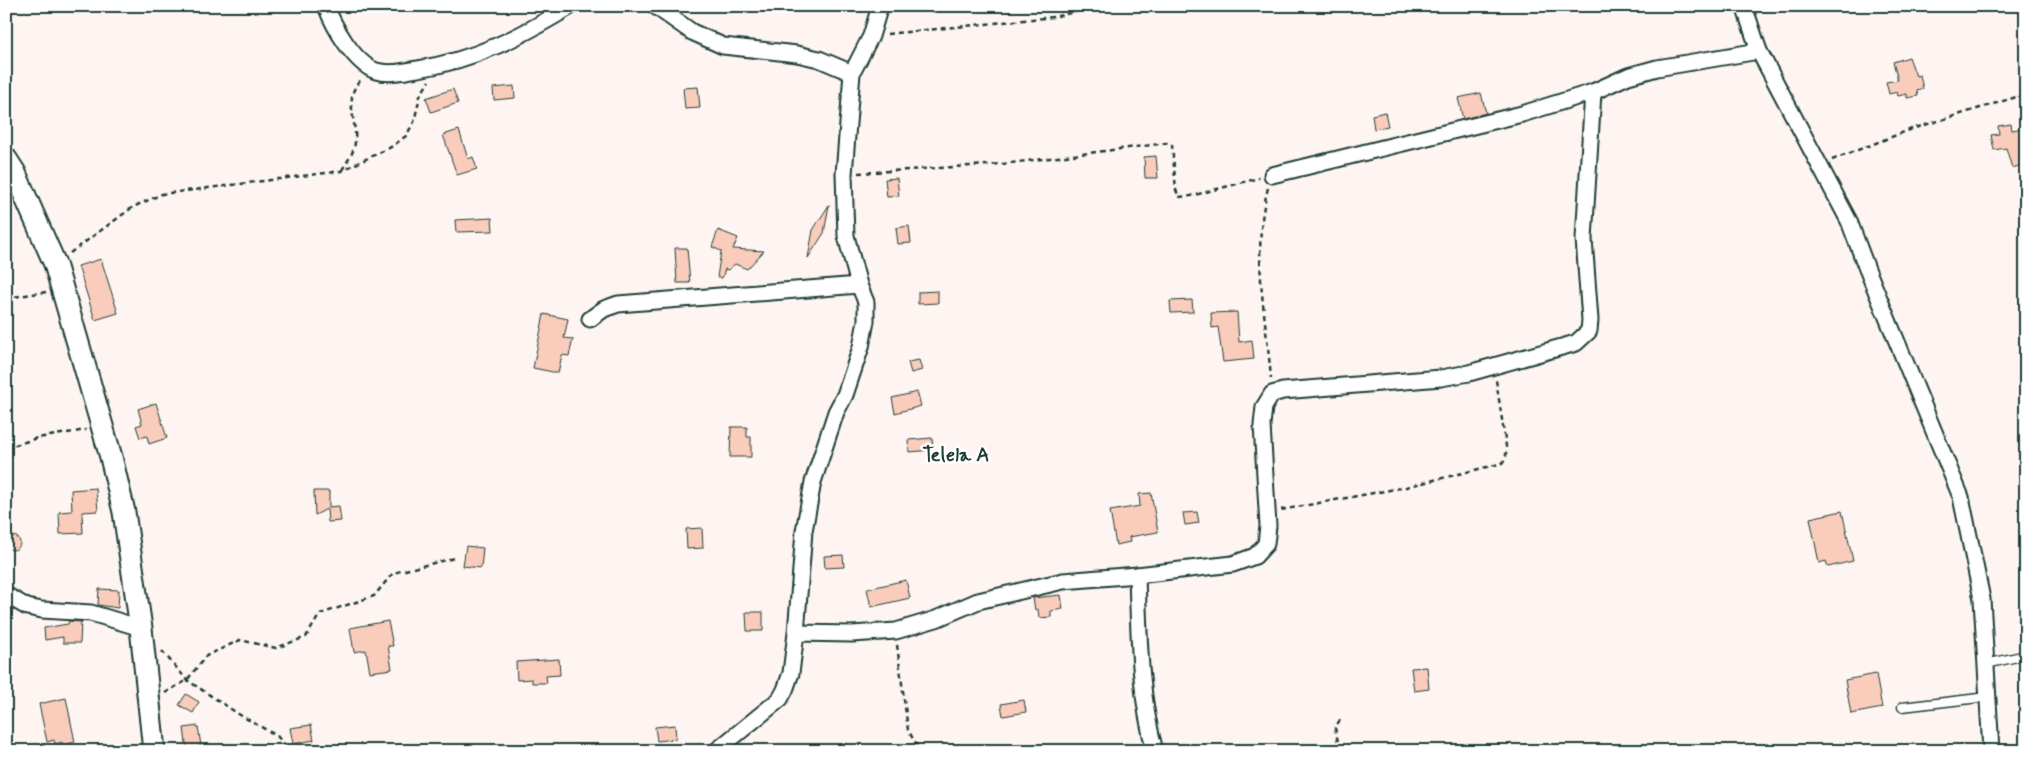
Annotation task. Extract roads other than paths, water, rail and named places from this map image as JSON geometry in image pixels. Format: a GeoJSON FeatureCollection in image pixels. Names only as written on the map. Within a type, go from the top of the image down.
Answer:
{"type":"FeatureCollection","features":[{"type":"Feature","properties":{"kind":"street"},"geometry":{"type":"LineString","coordinates":[[326,6],[334,25],[346,45],[361,60],[375,70],[395,73],[438,66],[500,46],[571,6]]}},
{"type":"Feature","properties":{"kind":"street"},"geometry":{"type":"LineString","coordinates":[[655,6],[692,32],[723,46],[797,54],[819,59],[852,73]]}},
{"type":"Feature","properties":{"kind":"street"},"geometry":{"type":"LineString","coordinates":[[716,751],[780,699],[791,673],[804,531],[813,482],[836,412],[845,395],[864,331],[866,302],[859,285],[846,236],[844,174],[852,73],[871,36],[880,6]]}},
{"type":"Feature","properties":{"kind":"street"},"geometry":{"type":"LineString","coordinates":[[1744,6],[1759,51],[1850,221],[1867,269],[1960,497],[1982,599],[1992,751]]}},
{"type":"Feature","properties":{"kind":"street"},"geometry":{"type":"LineString","coordinates":[[1272,175],[1365,151],[1472,127],[1594,92],[1628,76],[1657,68],[1759,51]]}},
{"type":"Feature","properties":{"kind":"street"},"geometry":{"type":"LineString","coordinates":[[796,633],[852,634],[896,631],[936,619],[978,601],[1063,581],[1233,564],[1255,556],[1266,544],[1267,512],[1262,425],[1264,407],[1272,394],[1283,391],[1441,378],[1494,367],[1576,343],[1589,331],[1584,239],[1594,92]]}},
{"type":"Feature","properties":{"kind":"street"},"geometry":{"type":"LineString","coordinates":[[6,159],[16,174],[55,264],[102,427],[124,512],[141,628],[154,751]]}},
{"type":"Feature","properties":{"kind":"street"},"geometry":{"type":"LineString","coordinates":[[590,319],[604,309],[618,304],[859,285]]}},
{"type":"Feature","properties":{"kind":"street"},"geometry":{"type":"LineString","coordinates":[[1137,575],[1145,706],[1155,751]]}},
{"type":"Feature","properties":{"kind":"street"},"geometry":{"type":"LineString","coordinates":[[6,595],[27,607],[42,610],[91,613],[141,628]]}},
{"type":"Feature","properties":{"kind":"lane"},"geometry":{"type":"LineString","coordinates":[[1986,664],[2026,655]]}},
{"type":"Feature","properties":{"kind":"lane"},"geometry":{"type":"LineString","coordinates":[[1902,707],[1988,697]]}},
{"type":"Feature","properties":{"kind":"district","name":"Telela A"},"geometry":{"type":"Point","coordinates":[956,454]}}]}
